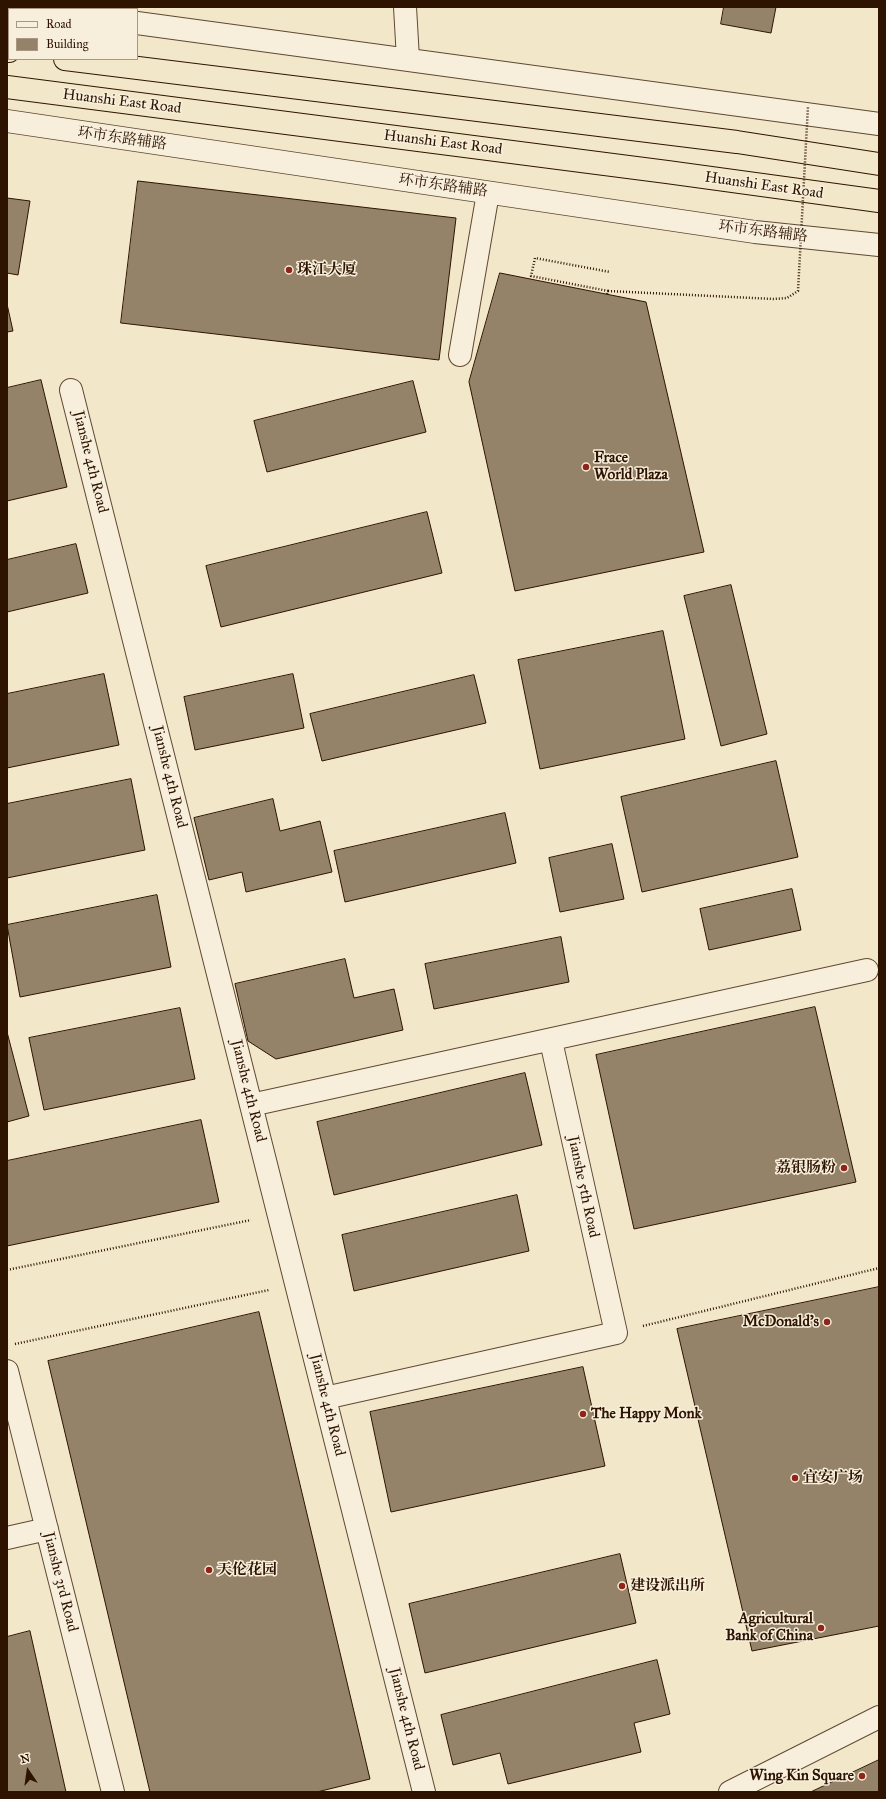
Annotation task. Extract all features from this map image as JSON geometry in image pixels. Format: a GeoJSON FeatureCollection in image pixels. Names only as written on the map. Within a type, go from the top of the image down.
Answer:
{"type":"FeatureCollection","features":[{"type":"Feature","properties":{"kind":"highway"},"geometry":{"type":"LineString","coordinates":[[73,60],[737,142],[879,164]]}},
{"type":"Feature","properties":{"kind":"highway","name":"Huanshi East Road"},"geometry":{"type":"LineString","coordinates":[[7,87],[645,169],[879,202]]}},
{"type":"Feature","properties":{"kind":"street"},"geometry":{"type":"LineString","coordinates":[[405,7],[408,59]]}},
{"type":"Feature","properties":{"kind":"street"},"geometry":{"type":"LineString","coordinates":[[138,23],[879,124]]}},
{"type":"Feature","properties":{"kind":"street","name":"环市东路辅路"},"geometry":{"type":"LineString","coordinates":[[7,122],[755,232],[879,245]]}},
{"type":"Feature","properties":{"kind":"street"},"geometry":{"type":"LineString","coordinates":[[460,355],[488,193]]}},
{"type":"Feature","properties":{"kind":"street","name":"Jianshe 4th Road"},"geometry":{"type":"LineString","coordinates":[[71,390],[424,1792]]}},
{"type":"Feature","properties":{"kind":"street"},"geometry":{"type":"LineString","coordinates":[[251,1106],[551,1041],[867,970]]}},
{"type":"Feature","properties":{"kind":"street","name":"Jianshe 5th Road"},"geometry":{"type":"LineString","coordinates":[[551,1041],[616,1333]]}},
{"type":"Feature","properties":{"kind":"street"},"geometry":{"type":"LineString","coordinates":[[325,1398],[616,1333]]}},
{"type":"Feature","properties":{"kind":"street","name":"Jianshe 3rd Road"},"geometry":{"type":"LineString","coordinates":[[7,1371],[12,1414],[47,1529],[113,1792]]}},
{"type":"Feature","properties":{"kind":"street"},"geometry":{"type":"LineString","coordinates":[[7,1538],[47,1529]]}},
{"type":"Feature","properties":{"kind":"street"},"geometry":{"type":"LineString","coordinates":[[730,1792],[879,1717]]}},
{"type":"Feature","properties":{"kind":"path"},"geometry":{"type":"LineString","coordinates":[[610,272],[535,258],[531,276],[607,292],[774,299],[787,298],[798,290],[808,106]]}},
{"type":"Feature","properties":{"kind":"path"},"geometry":{"type":"LineString","coordinates":[[7,1270],[279,1214]]}},
{"type":"Feature","properties":{"kind":"path"},"geometry":{"type":"LineString","coordinates":[[616,1333],[879,1268]]}},
{"type":"Feature","properties":{"kind":"path"},"geometry":{"type":"LineString","coordinates":[[7,1346],[296,1284]]}},
{"type":"Feature","properties":{"kind":"building"},"geometry":{"type":"Polygon","coordinates":[[[724,7],[776,7],[771,33],[721,24],[724,7]]]}},
{"type":"Feature","properties":{"kind":"building","name":"珠江大厦"},"geometry":{"type":"Polygon","coordinates":[[[138,181],[456,218],[439,360],[121,323],[138,181]]]}},
{"type":"Feature","properties":{"kind":"building"},"geometry":{"type":"Polygon","coordinates":[[[7,198],[30,201],[18,275],[7,273],[7,198]]]}},
{"type":"Feature","properties":{"kind":"building","name":"Frace World Plaza"},"geometry":{"type":"Polygon","coordinates":[[[500,273],[646,302],[704,552],[515,591],[469,382],[500,273]]]}},
{"type":"Feature","properties":{"kind":"building"},"geometry":{"type":"Polygon","coordinates":[[[7,304],[13,331],[7,332],[7,304]]]}},
{"type":"Feature","properties":{"kind":"building"},"geometry":{"type":"Polygon","coordinates":[[[41,380],[67,487],[7,501],[7,388],[41,380]]]}},
{"type":"Feature","properties":{"kind":"building"},"geometry":{"type":"Polygon","coordinates":[[[413,381],[426,432],[267,472],[254,421],[413,381]]]}},
{"type":"Feature","properties":{"kind":"building"},"geometry":{"type":"Polygon","coordinates":[[[427,512],[442,573],[221,627],[206,566],[427,512]]]}},
{"type":"Feature","properties":{"kind":"building"},"geometry":{"type":"Polygon","coordinates":[[[76,544],[88,593],[7,612],[7,560],[76,544]]]}},
{"type":"Feature","properties":{"kind":"building"},"geometry":{"type":"Polygon","coordinates":[[[731,585],[767,734],[721,746],[684,596],[731,585]]]}},
{"type":"Feature","properties":{"kind":"building"},"geometry":{"type":"Polygon","coordinates":[[[663,631],[685,739],[540,769],[518,660],[663,631]]]}},
{"type":"Feature","properties":{"kind":"building"},"geometry":{"type":"Polygon","coordinates":[[[104,674],[119,745],[7,768],[7,694],[104,674]]]}},
{"type":"Feature","properties":{"kind":"building"},"geometry":{"type":"Polygon","coordinates":[[[293,674],[304,728],[195,750],[184,697],[293,674]]]}},
{"type":"Feature","properties":{"kind":"building"},"geometry":{"type":"Polygon","coordinates":[[[474,675],[486,723],[322,761],[310,714],[474,675]]]}},
{"type":"Feature","properties":{"kind":"building"},"geometry":{"type":"Polygon","coordinates":[[[776,761],[798,857],[642,892],[621,797],[776,761]]]}},
{"type":"Feature","properties":{"kind":"building"},"geometry":{"type":"Polygon","coordinates":[[[131,779],[145,850],[7,878],[7,804],[131,779]]]}},
{"type":"Feature","properties":{"kind":"building"},"geometry":{"type":"Polygon","coordinates":[[[273,799],[280,831],[320,821],[332,872],[246,892],[242,872],[209,880],[194,818],[273,799]]]}},
{"type":"Feature","properties":{"kind":"building"},"geometry":{"type":"Polygon","coordinates":[[[505,813],[516,863],[345,902],[334,851],[505,813]]]}},
{"type":"Feature","properties":{"kind":"building"},"geometry":{"type":"Polygon","coordinates":[[[612,844],[624,899],[560,912],[549,858],[612,844]]]}},
{"type":"Feature","properties":{"kind":"building"},"geometry":{"type":"Polygon","coordinates":[[[792,889],[801,930],[709,950],[700,909],[792,889]]]}},
{"type":"Feature","properties":{"kind":"building"},"geometry":{"type":"Polygon","coordinates":[[[157,895],[171,967],[20,997],[7,925],[157,895]]]}},
{"type":"Feature","properties":{"kind":"building"},"geometry":{"type":"Polygon","coordinates":[[[561,937],[569,982],[434,1009],[425,964],[561,937]]]}},
{"type":"Feature","properties":{"kind":"building"},"geometry":{"type":"Polygon","coordinates":[[[345,959],[354,998],[394,989],[403,1030],[276,1059],[248,1041],[235,984],[345,959]]]}},
{"type":"Feature","properties":{"kind":"building"},"geometry":{"type":"Polygon","coordinates":[[[815,1007],[856,1182],[634,1229],[596,1055],[815,1007]]]}},
{"type":"Feature","properties":{"kind":"building"},"geometry":{"type":"Polygon","coordinates":[[[180,1008],[195,1079],[44,1110],[29,1038],[180,1008]]]}},
{"type":"Feature","properties":{"kind":"building"},"geometry":{"type":"Polygon","coordinates":[[[7,1032],[29,1116],[7,1122],[7,1032]]]}},
{"type":"Feature","properties":{"kind":"building"},"geometry":{"type":"Polygon","coordinates":[[[525,1073],[542,1145],[334,1195],[317,1122],[525,1073]]]}},
{"type":"Feature","properties":{"kind":"building"},"geometry":{"type":"Polygon","coordinates":[[[201,1120],[219,1202],[7,1246],[7,1161],[201,1120]]]}},
{"type":"Feature","properties":{"kind":"building"},"geometry":{"type":"Polygon","coordinates":[[[517,1195],[529,1251],[354,1291],[342,1235],[517,1195]]]}},
{"type":"Feature","properties":{"kind":"building","name":"宜安广场"},"geometry":{"type":"Polygon","coordinates":[[[879,1287],[879,1626],[752,1651],[677,1329],[879,1287]]]}},
{"type":"Feature","properties":{"kind":"building","name":"天伦花园"},"geometry":{"type":"Polygon","coordinates":[[[259,1312],[370,1779],[317,1792],[150,1792],[48,1361],[259,1312]]]}},
{"type":"Feature","properties":{"kind":"building"},"geometry":{"type":"Polygon","coordinates":[[[583,1367],[605,1466],[391,1512],[370,1412],[583,1367]]]}},
{"type":"Feature","properties":{"kind":"building"},"geometry":{"type":"Polygon","coordinates":[[[620,1554],[636,1623],[425,1673],[409,1604],[620,1554]]]}},
{"type":"Feature","properties":{"kind":"building"},"geometry":{"type":"Polygon","coordinates":[[[30,1631],[66,1792],[7,1792],[7,1637],[30,1631]]]}},
{"type":"Feature","properties":{"kind":"building"},"geometry":{"type":"Polygon","coordinates":[[[657,1660],[670,1714],[634,1723],[641,1752],[508,1784],[500,1753],[453,1765],[441,1715],[657,1660]]]}},
{"type":"Feature","properties":{"kind":"building","name":"Wing Kin Square"},"geometry":{"type":"Polygon","coordinates":[[[879,1760],[879,1792],[811,1792],[879,1760]]]}},
{"type":"Feature","properties":{"kind":"place","name":"珠江大厦"},"geometry":{"type":"Point","coordinates":[289,270]}},
{"type":"Feature","properties":{"kind":"place","name":"Frace World Plaza"},"geometry":{"type":"Point","coordinates":[586,467]}},
{"type":"Feature","properties":{"kind":"place","name":"荔银肠粉"},"geometry":{"type":"Point","coordinates":[844,1168]}},
{"type":"Feature","properties":{"kind":"place","name":"McDonald's"},"geometry":{"type":"Point","coordinates":[827,1322]}},
{"type":"Feature","properties":{"kind":"place","name":"The Happy Monk"},"geometry":{"type":"Point","coordinates":[583,1414]}},
{"type":"Feature","properties":{"kind":"place","name":"宜安广场"},"geometry":{"type":"Point","coordinates":[795,1478]}},
{"type":"Feature","properties":{"kind":"place","name":"天伦花园"},"geometry":{"type":"Point","coordinates":[209,1570]}},
{"type":"Feature","properties":{"kind":"place","name":"建设派出所"},"geometry":{"type":"Point","coordinates":[622,1586]}},
{"type":"Feature","properties":{"kind":"place","name":"Agricultural Bank of China"},"geometry":{"type":"Point","coordinates":[821,1628]}},
{"type":"Feature","properties":{"kind":"place","name":"Wing Kin Square"},"geometry":{"type":"Point","coordinates":[862,1776]}}]}
